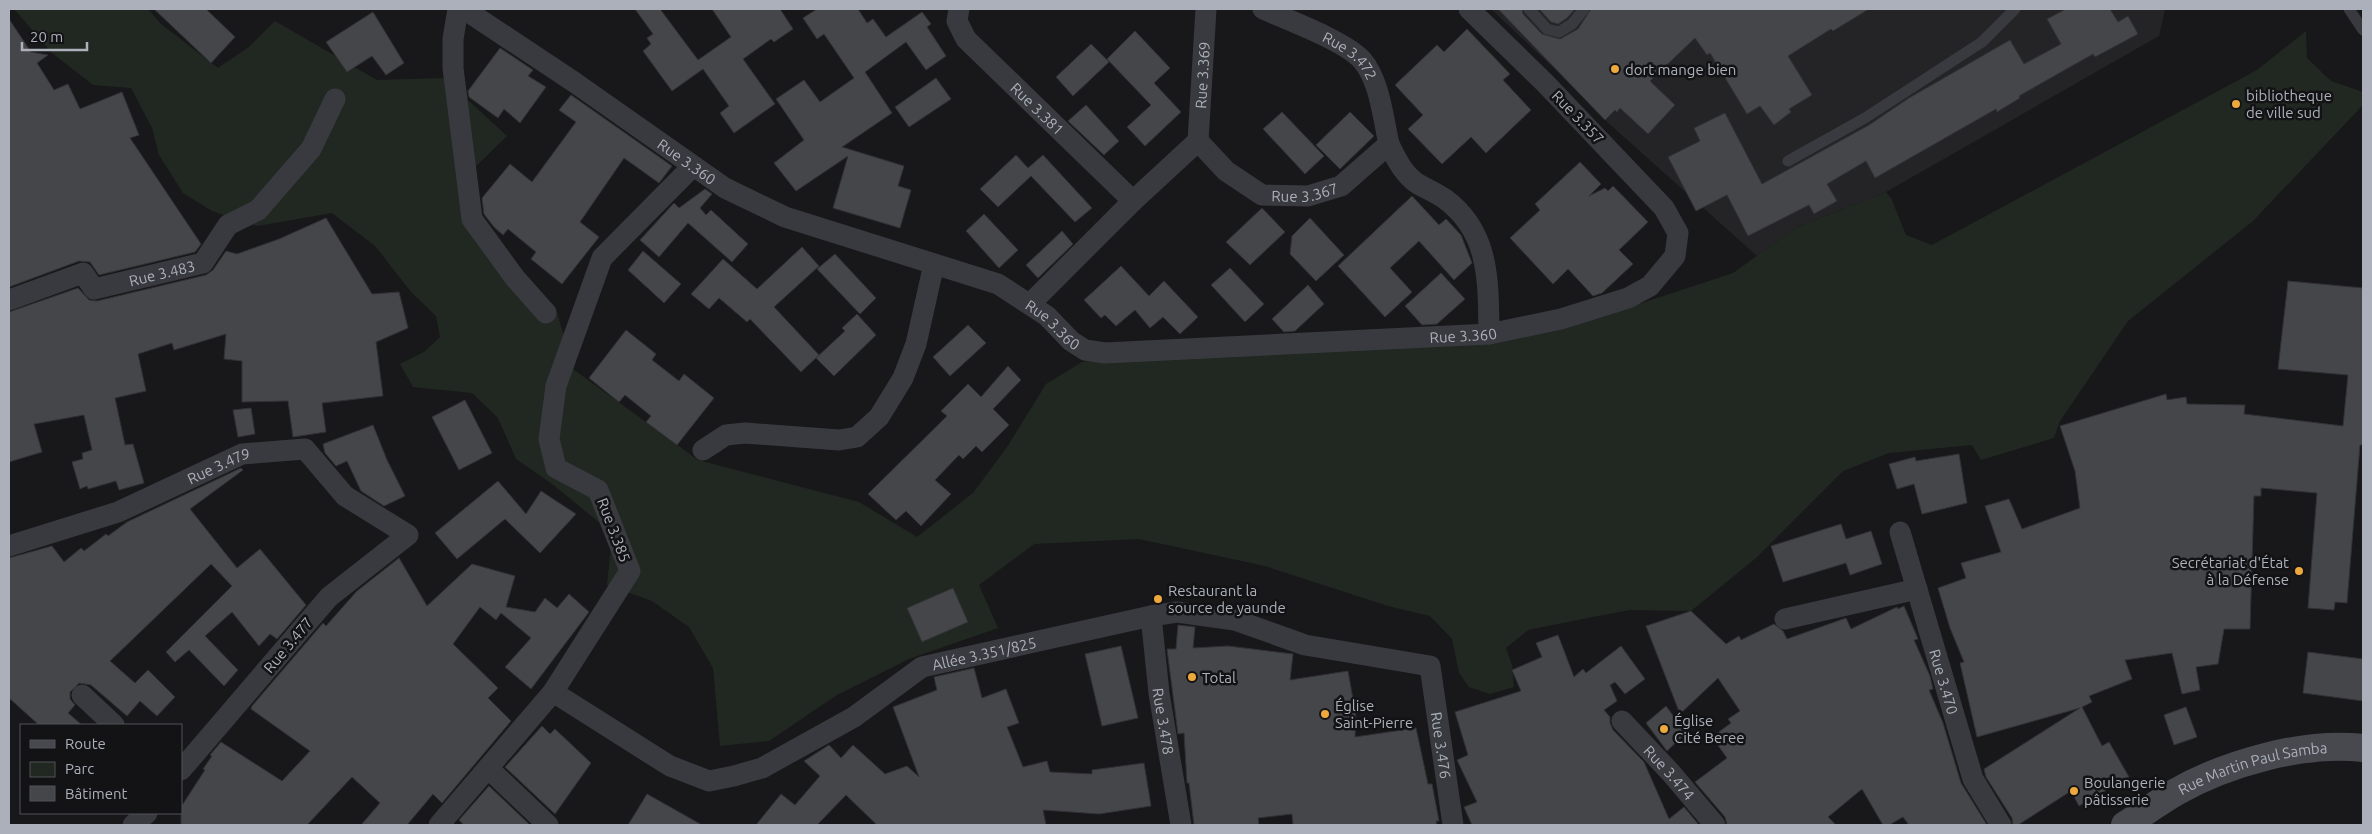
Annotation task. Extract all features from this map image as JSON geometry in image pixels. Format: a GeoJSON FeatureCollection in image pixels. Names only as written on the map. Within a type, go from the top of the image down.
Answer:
{"type":"FeatureCollection","features":[{"type":"Feature","properties":{"kind":"main road","name":"Rue Martin Paul Samba"},"geometry":{"type":"LineString","coordinates":[[2125,825],[2185,788],[2208,777],[2268,756],[2342,746],[2363,748]]}},
{"type":"Feature","properties":{"kind":"street"},"geometry":{"type":"LineString","coordinates":[[458,9],[453,40],[453,68],[472,219],[515,278],[546,313]]}},
{"type":"Feature","properties":{"kind":"street","name":"Rue 3.360"},"geometry":{"type":"LineString","coordinates":[[464,9],[574,82],[725,188],[786,217],[998,284],[1031,303],[1085,350],[1105,353],[1489,334],[1561,319],[1628,298],[1650,286],[1675,256],[1678,233]]}},
{"type":"Feature","properties":{"kind":"street","name":"Rue 3.381"},"geometry":{"type":"LineString","coordinates":[[959,9],[957,21],[966,39],[1133,201]]}},
{"type":"Feature","properties":{"kind":"street","name":"Rue 3.369"},"geometry":{"type":"LineString","coordinates":[[1198,141],[1206,9]]}},
{"type":"Feature","properties":{"kind":"street","name":"Rue 3.472"},"geometry":{"type":"LineString","coordinates":[[1263,9],[1337,43],[1362,60],[1373,80],[1389,144]]}},
{"type":"Feature","properties":{"kind":"street","name":"Rue 3.357"},"geometry":{"type":"LineString","coordinates":[[1469,9],[1545,83],[1657,201],[1678,233]]}},
{"type":"Feature","properties":{"kind":"street","name":"Rue 3.483"},"geometry":{"type":"LineString","coordinates":[[9,300],[84,273],[94,289],[203,263],[228,225],[258,210],[310,149],[335,99]]}},
{"type":"Feature","properties":{"kind":"street"},"geometry":{"type":"LineString","coordinates":[[1031,303],[1133,201],[1198,141]]}},
{"type":"Feature","properties":{"kind":"street","name":"Rue 3.367"},"geometry":{"type":"LineString","coordinates":[[1198,141],[1226,171],[1262,196],[1308,196],[1341,186],[1389,144]]}},
{"type":"Feature","properties":{"kind":"street"},"geometry":{"type":"LineString","coordinates":[[1389,144],[1399,164],[1410,176],[1462,214],[1479,239],[1487,271],[1489,334]]}},
{"type":"Feature","properties":{"kind":"street","name":"Rue 3.385"},"geometry":{"type":"LineString","coordinates":[[439,825],[553,692],[630,571],[598,490],[556,468],[549,439],[556,386],[602,258],[693,166]]}},
{"type":"Feature","properties":{"kind":"street"},"geometry":{"type":"LineString","coordinates":[[703,450],[726,435],[745,433],[839,440],[857,437],[879,417],[903,378],[916,344],[934,264]]}},
{"type":"Feature","properties":{"kind":"street","name":"Rue 3.479"},"geometry":{"type":"LineString","coordinates":[[9,546],[118,512],[242,454],[305,450],[345,496],[408,535]]}},
{"type":"Feature","properties":{"kind":"street","name":"Rue 3.470"},"geometry":{"type":"LineString","coordinates":[[1900,532],[1973,779],[2001,825]]}},
{"type":"Feature","properties":{"kind":"street","name":"Rue 3.477"},"geometry":{"type":"LineString","coordinates":[[182,769],[329,597],[408,535]]}},
{"type":"Feature","properties":{"kind":"street"},"geometry":{"type":"LineString","coordinates":[[1786,619],[1917,589]]}},
{"type":"Feature","properties":{"kind":"street","name":"Allée 3.351/825"},"geometry":{"type":"LineString","coordinates":[[553,692],[670,766],[709,781],[762,768],[854,716],[922,667],[1151,616],[1177,612],[1235,620],[1305,645],[1430,666]]}},
{"type":"Feature","properties":{"kind":"street","name":"Rue 3.478"},"geometry":{"type":"LineString","coordinates":[[1151,616],[1159,693],[1181,825]]}},
{"type":"Feature","properties":{"kind":"street","name":"Rue 3.476"},"geometry":{"type":"LineString","coordinates":[[1430,666],[1453,825]]}},
{"type":"Feature","properties":{"kind":"street"},"geometry":{"type":"LineString","coordinates":[[82,695],[113,724]]}},
{"type":"Feature","properties":{"kind":"street","name":"Rue 3.474"},"geometry":{"type":"LineString","coordinates":[[1622,721],[1671,773],[1715,825]]}},
{"type":"Feature","properties":{"kind":"street"},"geometry":{"type":"LineString","coordinates":[[488,768],[548,825]]}},
{"type":"Feature","properties":{"kind":"street"},"geometry":{"type":"LineString","coordinates":[[133,825],[146,814]]}},
{"type":"Feature","properties":{"kind":"lane"},"geometry":{"type":"LineString","coordinates":[[1529,9],[1547,29],[1559,32],[1572,24],[1584,9]]}},
{"type":"Feature","properties":{"kind":"lane"},"geometry":{"type":"LineString","coordinates":[[1788,161],[1865,118],[1982,42],[2015,9]]}},
{"type":"Feature","properties":{"kind":"lane"},"geometry":{"type":"LineString","coordinates":[[2348,9],[2363,30]]}},
{"type":"Feature","properties":{"kind":"shaded area"},"geometry":{"type":"Polygon","coordinates":[[[1491,9],[2165,9],[2159,36],[1886,192],[1797,227],[1757,256],[1605,120],[1561,75],[1491,9]]]}},
{"type":"Feature","properties":{"kind":"green space"},"geometry":{"type":"Polygon","coordinates":[[[14,9],[148,9],[161,24],[218,68],[249,47],[275,21],[377,80],[444,78],[507,136],[464,178],[473,216],[556,308],[573,369],[698,460],[859,502],[917,537],[973,493],[1007,447],[1046,384],[1082,362],[1149,352],[1520,338],[1645,302],[1733,273],[1797,227],[1886,192],[1891,198],[1906,235],[1932,245],[2257,70],[2306,31],[2307,58],[2331,81],[2363,92],[2363,105],[2253,221],[2128,321],[2060,421],[2054,438],[1981,460],[1972,445],[1889,453],[1843,471],[1756,558],[1691,611],[1630,610],[1528,630],[1506,648],[1512,665],[1514,687],[1490,694],[1469,687],[1459,673],[1452,639],[1430,616],[1388,606],[1265,566],[1139,539],[1034,544],[979,585],[998,628],[909,659],[837,695],[769,741],[720,746],[713,668],[689,627],[652,601],[607,585],[611,547],[606,528],[552,484],[516,459],[498,418],[472,393],[413,387],[400,364],[424,352],[440,337],[436,316],[411,292],[375,246],[332,213],[257,226],[212,211],[183,193],[159,155],[152,128],[131,88],[93,85],[52,53],[14,9]]]}},
{"type":"Feature","properties":{"kind":"building"},"geometry":{"type":"Polygon","coordinates":[[[154,9],[206,9],[235,37],[211,63],[154,9]]]}},
{"type":"Feature","properties":{"kind":"building"},"geometry":{"type":"Polygon","coordinates":[[[635,9],[660,9],[698,60],[731,37],[712,9],[780,9],[793,29],[774,42],[771,39],[743,59],[775,104],[734,133],[720,113],[729,106],[703,69],[672,91],[643,51],[651,44],[647,38],[653,34],[635,9]]]}},
{"type":"Feature","properties":{"kind":"building"},"geometry":{"type":"Polygon","coordinates":[[[817,9],[858,9],[867,23],[873,19],[886,37],[922,12],[931,24],[927,27],[946,56],[926,70],[906,42],[865,72],[892,113],[842,147],[904,166],[898,186],[911,190],[900,228],[833,208],[848,156],[796,191],[774,163],[804,140],[776,99],[804,80],[820,102],[854,78],[824,34],[817,39],[803,18],[817,9]]]}},
{"type":"Feature","properties":{"kind":"building"},"geometry":{"type":"Polygon","coordinates":[[[1498,9],[1522,9],[1523,14],[1542,34],[1560,39],[1578,29],[1591,9],[1869,9],[1833,31],[1831,29],[1788,56],[1812,95],[1789,109],[1791,112],[1774,125],[1760,106],[1747,114],[1710,53],[1707,55],[1695,38],[1650,81],[1675,105],[1648,134],[1620,108],[1617,112],[1615,110],[1605,120],[1498,9]]]}},
{"type":"Feature","properties":{"kind":"building"},"geometry":{"type":"Polygon","coordinates":[[[1539,9],[1575,9],[1558,24],[1551,22],[1539,9]]]}},
{"type":"Feature","properties":{"kind":"building"},"geometry":{"type":"Polygon","coordinates":[[[2066,9],[2110,9],[2118,22],[2128,16],[2138,34],[2095,57],[2093,54],[2019,96],[2020,98],[1997,112],[1996,109],[1875,178],[1866,161],[1827,184],[1837,201],[1814,214],[1809,205],[1748,236],[1727,195],[1696,211],[1668,157],[1700,141],[1694,128],[1725,113],[1762,184],[1869,125],[1909,98],[2010,40],[2024,64],[2061,44],[2047,19],[2066,9]]]}},
{"type":"Feature","properties":{"kind":"building"},"geometry":{"type":"Polygon","coordinates":[[[373,12],[404,63],[386,75],[372,56],[347,72],[326,42],[373,12]]]}},
{"type":"Feature","properties":{"kind":"building"},"geometry":{"type":"Polygon","coordinates":[[[9,19],[31,52],[48,55],[37,63],[54,90],[68,84],[80,109],[122,92],[139,135],[130,138],[201,244],[195,252],[99,275],[90,262],[79,261],[9,287],[9,19]]]}},
{"type":"Feature","properties":{"kind":"building"},"geometry":{"type":"Polygon","coordinates":[[[1467,29],[1510,74],[1503,80],[1531,110],[1486,153],[1471,137],[1442,164],[1408,129],[1423,115],[1395,85],[1437,45],[1444,52],[1467,29]]]}},
{"type":"Feature","properties":{"kind":"building"},"geometry":{"type":"Polygon","coordinates":[[[1135,31],[1170,68],[1154,83],[1181,112],[1145,146],[1127,127],[1151,105],[1107,59],[1135,31]]]}},
{"type":"Feature","properties":{"kind":"building"},"geometry":{"type":"Polygon","coordinates":[[[1091,44],[1109,62],[1073,96],[1056,77],[1091,44]]]}},
{"type":"Feature","properties":{"kind":"building"},"geometry":{"type":"Polygon","coordinates":[[[500,48],[533,70],[528,76],[546,87],[520,123],[504,109],[498,118],[469,97],[468,91],[500,48]]]}},
{"type":"Feature","properties":{"kind":"building"},"geometry":{"type":"Polygon","coordinates":[[[936,78],[951,99],[909,127],[895,107],[936,78]]]}},
{"type":"Feature","properties":{"kind":"building"},"geometry":{"type":"Polygon","coordinates":[[[571,95],[672,166],[659,183],[624,158],[580,222],[599,237],[562,284],[531,259],[536,252],[508,229],[503,235],[494,227],[484,214],[482,198],[510,164],[532,182],[576,122],[559,110],[571,95]]]}},
{"type":"Feature","properties":{"kind":"building"},"geometry":{"type":"Polygon","coordinates":[[[1086,105],[1119,141],[1104,155],[1068,121],[1086,105]]]}},
{"type":"Feature","properties":{"kind":"building"},"geometry":{"type":"Polygon","coordinates":[[[1282,112],[1324,156],[1305,174],[1263,129],[1282,112]]]}},
{"type":"Feature","properties":{"kind":"building"},"geometry":{"type":"Polygon","coordinates":[[[1350,112],[1374,136],[1340,169],[1316,145],[1350,112]]]}},
{"type":"Feature","properties":{"kind":"building"},"geometry":{"type":"Polygon","coordinates":[[[1016,155],[1028,168],[1043,155],[1092,208],[1075,222],[1031,176],[998,207],[980,189],[1016,155]]]}},
{"type":"Feature","properties":{"kind":"building"},"geometry":{"type":"Polygon","coordinates":[[[1580,162],[1601,184],[1589,196],[1605,188],[1608,191],[1613,186],[1648,222],[1619,250],[1633,264],[1602,293],[1593,296],[1568,269],[1553,284],[1510,238],[1540,210],[1535,204],[1580,162]]]}},
{"type":"Feature","properties":{"kind":"building"},"geometry":{"type":"Polygon","coordinates":[[[705,189],[712,194],[700,208],[706,215],[711,210],[748,244],[732,262],[688,223],[659,257],[640,240],[674,203],[679,208],[705,189]]]}},
{"type":"Feature","properties":{"kind":"building"},"geometry":{"type":"Polygon","coordinates":[[[1412,196],[1439,225],[1446,219],[1461,235],[1472,263],[1454,280],[1419,241],[1390,268],[1412,292],[1385,317],[1338,266],[1412,196]]]}},
{"type":"Feature","properties":{"kind":"building"},"geometry":{"type":"Polygon","coordinates":[[[1262,208],[1285,232],[1250,265],[1226,242],[1262,208]]]}},
{"type":"Feature","properties":{"kind":"building"},"geometry":{"type":"Polygon","coordinates":[[[984,214],[1018,250],[999,268],[966,231],[984,214]]]}},
{"type":"Feature","properties":{"kind":"building"},"geometry":{"type":"Polygon","coordinates":[[[326,218],[372,294],[399,292],[408,328],[376,342],[383,396],[322,403],[326,432],[293,437],[288,401],[242,402],[242,361],[224,359],[226,334],[174,350],[172,343],[138,354],[146,391],[115,398],[125,445],[133,444],[144,483],[119,490],[116,481],[88,489],[87,486],[80,489],[72,462],[83,459],[82,453],[92,450],[84,415],[34,424],[42,452],[9,462],[9,312],[78,288],[89,300],[97,301],[206,275],[213,270],[226,251],[237,254],[279,239],[326,218]]]}},
{"type":"Feature","properties":{"kind":"building"},"geometry":{"type":"Polygon","coordinates":[[[1310,218],[1344,255],[1316,281],[1290,254],[1292,236],[1310,218]]]}},
{"type":"Feature","properties":{"kind":"building"},"geometry":{"type":"Polygon","coordinates":[[[1062,231],[1073,244],[1038,278],[1026,265],[1062,231]]]}},
{"type":"Feature","properties":{"kind":"building"},"geometry":{"type":"Polygon","coordinates":[[[802,247],[819,266],[774,307],[819,355],[801,372],[750,319],[747,322],[719,298],[709,309],[691,294],[723,259],[757,289],[802,247]]]}},
{"type":"Feature","properties":{"kind":"building"},"geometry":{"type":"Polygon","coordinates":[[[643,251],[681,284],[664,303],[628,270],[643,251]]]}},
{"type":"Feature","properties":{"kind":"building"},"geometry":{"type":"Polygon","coordinates":[[[835,254],[876,298],[860,314],[817,269],[835,254]]]}},
{"type":"Feature","properties":{"kind":"building"},"geometry":{"type":"Polygon","coordinates":[[[1121,266],[1149,296],[1164,281],[1198,317],[1180,334],[1163,317],[1150,328],[1135,310],[1116,326],[1105,315],[1101,318],[1084,300],[1121,266]]]}},
{"type":"Feature","properties":{"kind":"building"},"geometry":{"type":"Polygon","coordinates":[[[1230,268],[1264,304],[1245,322],[1211,285],[1230,268]]]}},
{"type":"Feature","properties":{"kind":"building"},"geometry":{"type":"Polygon","coordinates":[[[1441,273],[1465,299],[1437,324],[1422,325],[1405,306],[1441,273]]]}},
{"type":"Feature","properties":{"kind":"building"},"geometry":{"type":"Polygon","coordinates":[[[2288,281],[2363,288],[2363,445],[2360,445],[2347,603],[2335,602],[2334,610],[2308,608],[2317,493],[2261,488],[2261,496],[2254,496],[2250,629],[2224,629],[2218,664],[2196,667],[2200,690],[2182,694],[2172,653],[2125,660],[2132,679],[2089,696],[2092,702],[2082,707],[2102,746],[2109,742],[2129,777],[2079,806],[2071,791],[2018,825],[2013,825],[2012,818],[1986,777],[1984,769],[2080,708],[1977,737],[1960,663],[1964,662],[1950,628],[1938,588],[1966,578],[1961,563],[2001,552],[1985,506],[2009,499],[2022,529],[2080,508],[2075,471],[2060,426],[2166,394],[2167,400],[2186,397],[2187,404],[2245,405],[2244,414],[2343,426],[2348,375],[2278,369],[2288,281]]]}},
{"type":"Feature","properties":{"kind":"building"},"geometry":{"type":"Polygon","coordinates":[[[1308,285],[1324,304],[1295,331],[1284,332],[1272,319],[1308,285]]]}},
{"type":"Feature","properties":{"kind":"building"},"geometry":{"type":"Polygon","coordinates":[[[857,314],[876,335],[834,376],[816,358],[845,331],[842,328],[857,314]]]}},
{"type":"Feature","properties":{"kind":"building"},"geometry":{"type":"Polygon","coordinates":[[[968,325],[986,343],[950,376],[933,357],[968,325]]]}},
{"type":"Feature","properties":{"kind":"building"},"geometry":{"type":"Polygon","coordinates":[[[626,330],[656,354],[652,360],[679,381],[684,374],[714,398],[677,445],[646,422],[651,416],[625,395],[619,402],[589,378],[626,330]]]}},
{"type":"Feature","properties":{"kind":"building"},"geometry":{"type":"Polygon","coordinates":[[[1008,366],[1021,380],[993,409],[1009,425],[982,452],[976,446],[963,459],[959,455],[935,480],[951,494],[921,526],[906,511],[896,520],[868,494],[947,416],[941,411],[968,384],[981,397],[1008,366]]]}},
{"type":"Feature","properties":{"kind":"building"},"geometry":{"type":"Polygon","coordinates":[[[465,400],[492,453],[459,470],[432,417],[465,400]]]}},
{"type":"Feature","properties":{"kind":"building"},"geometry":{"type":"Polygon","coordinates":[[[251,408],[255,434],[238,437],[233,410],[251,408]]]}},
{"type":"Feature","properties":{"kind":"building"},"geometry":{"type":"Polygon","coordinates":[[[373,425],[387,460],[405,496],[384,506],[361,491],[347,461],[336,466],[325,453],[323,444],[373,425]]]}},
{"type":"Feature","properties":{"kind":"building"},"geometry":{"type":"Polygon","coordinates":[[[1959,454],[1967,503],[1922,514],[1914,484],[1897,489],[1889,464],[1915,457],[1916,461],[1959,454]]]}},
{"type":"Feature","properties":{"kind":"building"},"geometry":{"type":"Polygon","coordinates":[[[241,468],[243,470],[190,509],[237,568],[260,549],[306,605],[277,639],[270,634],[259,646],[232,612],[205,636],[238,670],[224,686],[189,650],[175,662],[166,652],[232,586],[211,564],[110,661],[135,683],[148,670],[175,697],[157,716],[140,701],[127,716],[91,685],[79,683],[70,692],[70,699],[75,705],[68,713],[81,724],[38,724],[9,698],[9,558],[52,546],[64,562],[81,548],[84,551],[106,534],[108,536],[127,522],[241,468]]]}},
{"type":"Feature","properties":{"kind":"building"},"geometry":{"type":"Polygon","coordinates":[[[498,481],[526,514],[541,491],[576,514],[540,553],[505,519],[457,559],[435,533],[498,481]]]}},
{"type":"Feature","properties":{"kind":"building"},"geometry":{"type":"Polygon","coordinates":[[[1841,524],[1846,539],[1871,531],[1882,564],[1850,575],[1846,563],[1783,582],[1771,546],[1841,524]]]}},
{"type":"Feature","properties":{"kind":"building"},"geometry":{"type":"Polygon","coordinates":[[[399,558],[427,606],[472,564],[515,576],[506,607],[535,612],[545,598],[557,608],[569,594],[589,612],[531,689],[505,667],[531,638],[501,613],[496,620],[480,607],[453,644],[498,688],[488,698],[511,721],[442,803],[433,794],[407,825],[361,825],[380,803],[352,777],[307,825],[181,825],[182,805],[205,770],[203,769],[212,756],[210,755],[221,742],[282,781],[310,751],[251,709],[323,623],[326,626],[357,591],[399,558]]]}},
{"type":"Feature","properties":{"kind":"building"},"geometry":{"type":"Polygon","coordinates":[[[953,588],[968,622],[922,642],[907,608],[953,588]]]}},
{"type":"Feature","properties":{"kind":"building"},"geometry":{"type":"Polygon","coordinates":[[[1904,606],[1918,639],[1914,640],[1930,676],[1933,689],[1929,690],[1943,723],[1961,783],[1987,825],[1909,825],[1903,817],[1889,825],[1883,825],[1862,789],[1828,817],[1836,825],[1727,825],[1725,817],[1695,782],[1727,758],[1712,737],[1731,723],[1728,719],[1740,711],[1718,678],[1680,714],[1646,626],[1691,611],[1726,644],[1739,636],[1741,640],[1774,624],[1783,631],[1787,639],[1846,618],[1851,629],[1897,607],[1898,609],[1904,606]]]}},
{"type":"Feature","properties":{"kind":"building"},"geometry":{"type":"Polygon","coordinates":[[[1178,625],[1195,627],[1193,648],[1228,646],[1293,654],[1290,680],[1348,671],[1354,705],[1356,705],[1355,737],[1416,728],[1428,784],[1432,784],[1439,821],[1436,821],[1437,825],[1293,825],[1292,814],[1258,818],[1259,825],[1194,825],[1189,783],[1187,783],[1184,733],[1178,734],[1167,649],[1176,649],[1178,625]]]}},
{"type":"Feature","properties":{"kind":"building"},"geometry":{"type":"Polygon","coordinates":[[[1558,635],[1574,677],[1583,669],[1586,673],[1621,646],[1645,679],[1625,694],[1615,682],[1610,685],[1617,701],[1604,710],[1610,717],[1613,730],[1644,762],[1669,819],[1684,807],[1699,825],[1472,825],[1464,807],[1477,802],[1457,760],[1468,755],[1455,712],[1521,691],[1512,670],[1542,657],[1536,643],[1558,635]]]}},
{"type":"Feature","properties":{"kind":"building"},"geometry":{"type":"Polygon","coordinates":[[[1121,646],[1138,718],[1102,726],[1085,654],[1121,646]]]}},
{"type":"Feature","properties":{"kind":"building"},"geometry":{"type":"Polygon","coordinates":[[[2308,652],[2363,659],[2363,701],[2303,693],[2308,652]]]}},
{"type":"Feature","properties":{"kind":"building"},"geometry":{"type":"Polygon","coordinates":[[[974,668],[982,698],[1006,689],[1019,723],[1007,727],[1023,767],[1047,761],[1050,772],[1092,774],[1092,770],[1144,763],[1151,806],[1099,814],[1043,810],[1046,825],[877,825],[846,795],[817,825],[756,825],[781,794],[795,805],[820,776],[804,761],[829,745],[841,758],[853,745],[885,774],[907,766],[919,777],[893,707],[937,690],[934,677],[974,668]]]}},
{"type":"Feature","properties":{"kind":"building"},"geometry":{"type":"Polygon","coordinates":[[[1666,706],[1686,733],[1667,751],[1646,723],[1666,706]]]}},
{"type":"Feature","properties":{"kind":"building"},"geometry":{"type":"Polygon","coordinates":[[[2186,707],[2197,737],[2174,745],[2164,715],[2186,707]]]}},
{"type":"Feature","properties":{"kind":"building"},"geometry":{"type":"Polygon","coordinates":[[[542,726],[550,734],[555,729],[591,763],[555,814],[505,767],[542,726]]]}},
{"type":"Feature","properties":{"kind":"building"},"geometry":{"type":"Polygon","coordinates":[[[489,786],[530,825],[464,825],[459,820],[489,786]]]}},
{"type":"Feature","properties":{"kind":"building"},"geometry":{"type":"Polygon","coordinates":[[[647,794],[702,825],[628,825],[647,794]]]}},
{"type":"Feature","properties":{"kind":"place","name":"dort mange bien"},"geometry":{"type":"Point","coordinates":[1615,69]}},
{"type":"Feature","properties":{"kind":"place","name":"bibliotheque de ville sud"},"geometry":{"type":"Point","coordinates":[2236,104]}},
{"type":"Feature","properties":{"kind":"place","name":"Secrétariat d'État à la Défense"},"geometry":{"type":"Point","coordinates":[2299,571]}},
{"type":"Feature","properties":{"kind":"place","name":"Restaurant la source de yaunde"},"geometry":{"type":"Point","coordinates":[1158,599]}},
{"type":"Feature","properties":{"kind":"place","name":"Total"},"geometry":{"type":"Point","coordinates":[1192,677]}},
{"type":"Feature","properties":{"kind":"place","name":"Église Saint-Pierre"},"geometry":{"type":"Point","coordinates":[1325,714]}},
{"type":"Feature","properties":{"kind":"place","name":"Église Cité Beree"},"geometry":{"type":"Point","coordinates":[1664,729]}},
{"type":"Feature","properties":{"kind":"place","name":"Boulangerie pâtisserie"},"geometry":{"type":"Point","coordinates":[2074,791]}}]}
